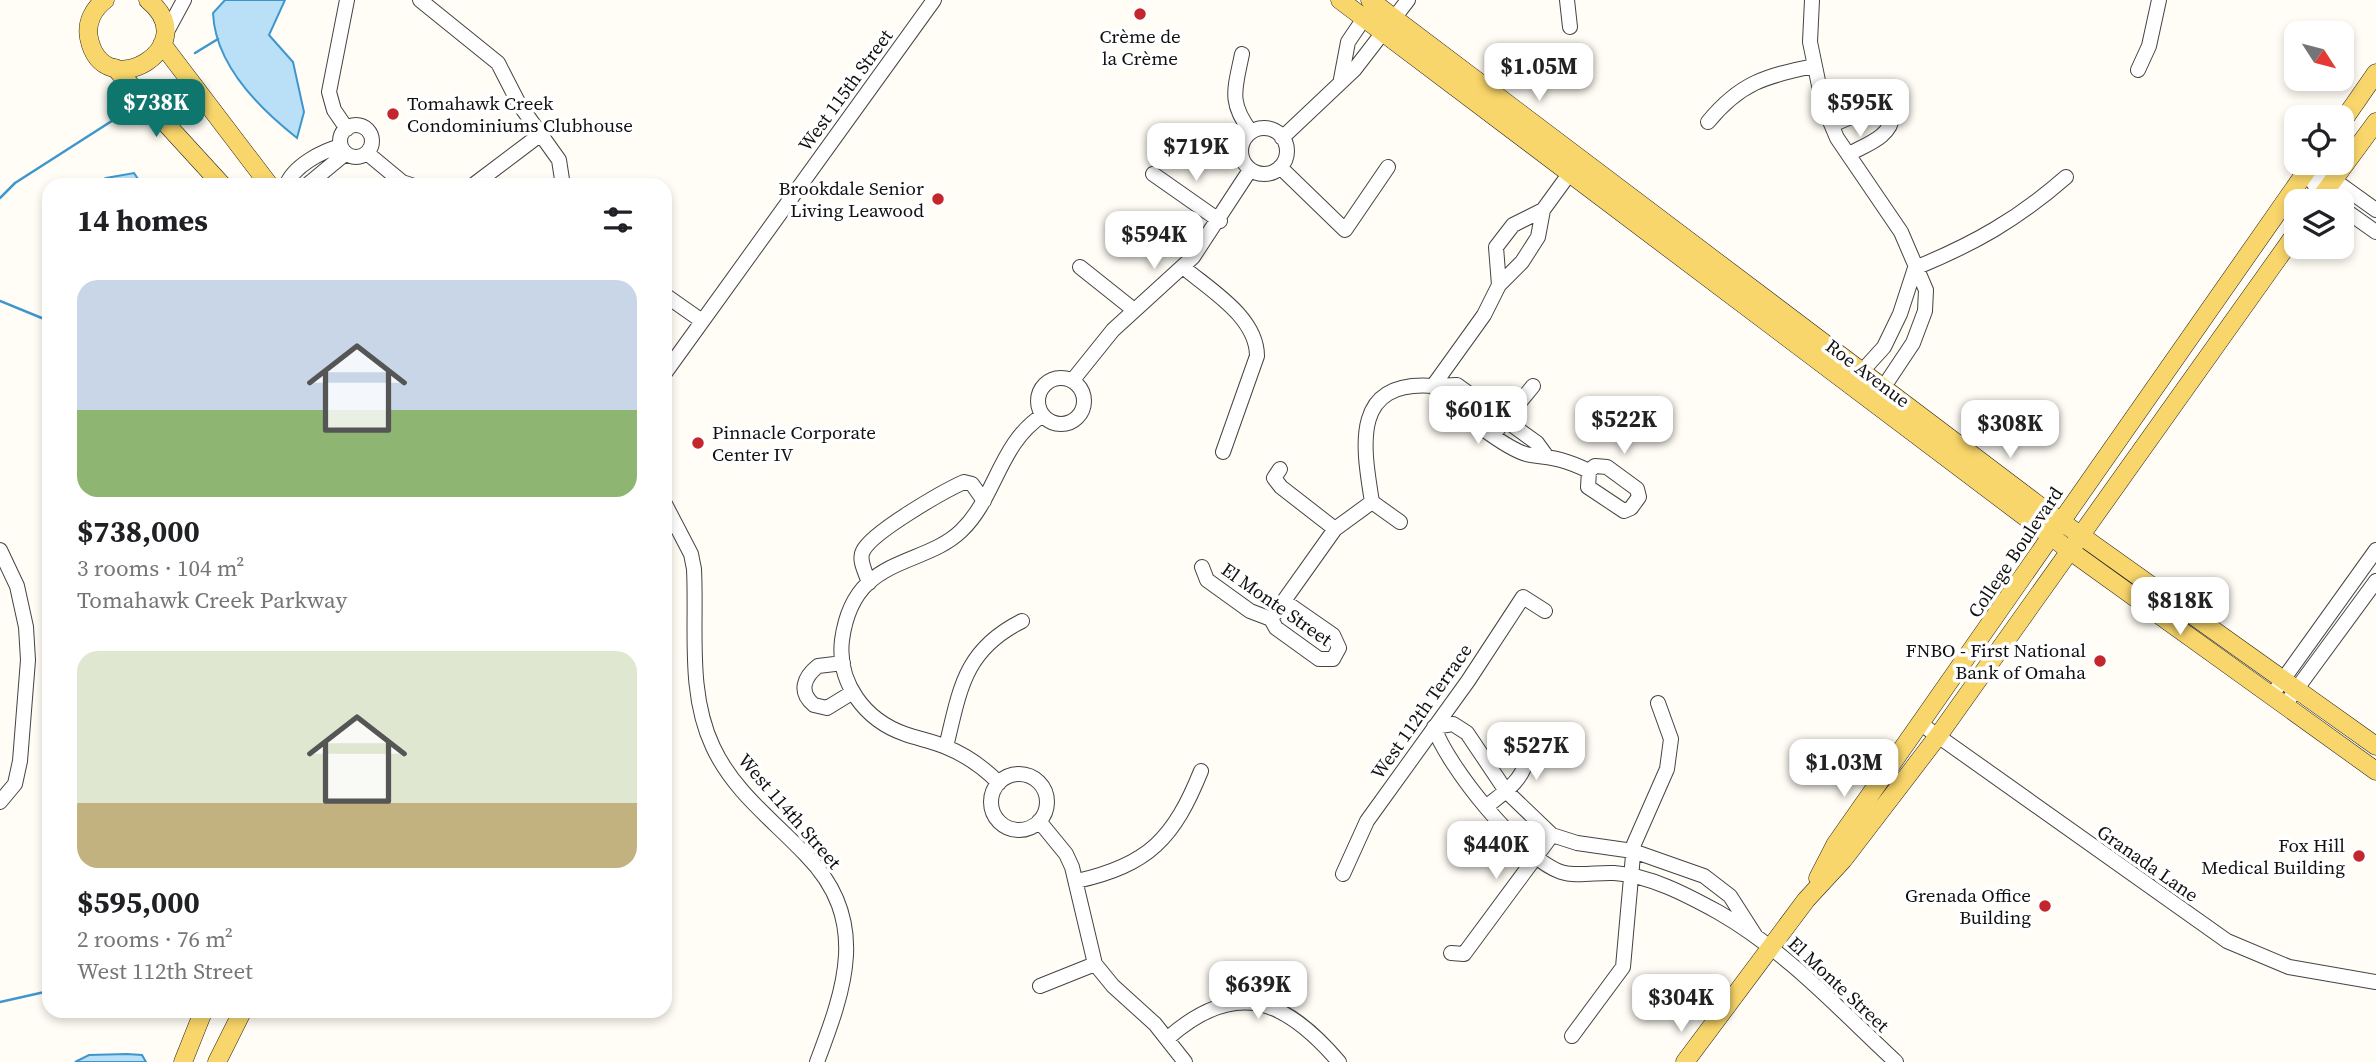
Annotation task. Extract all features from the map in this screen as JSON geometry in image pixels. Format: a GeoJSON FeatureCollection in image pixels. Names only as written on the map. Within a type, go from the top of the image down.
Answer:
{"type":"FeatureCollection","features":[{"type":"Feature","properties":{"kind":"main road"},"geometry":{"type":"LineString","coordinates":[[105,0],[89,8],[88,33],[92,47],[100,59],[116,68],[216,178]]}},
{"type":"Feature","properties":{"kind":"main road"},"geometry":{"type":"LineString","coordinates":[[116,68],[130,69],[144,65],[155,57],[163,41],[162,16],[148,0]]}},
{"type":"Feature","properties":{"kind":"main road","name":"Roe Avenue"},"geometry":{"type":"LineString","coordinates":[[1340,0],[1371,5],[1389,25],[2055,528],[2154,612],[2376,771]]}},
{"type":"Feature","properties":{"kind":"main road"},"geometry":{"type":"LineString","coordinates":[[163,41],[264,178]]}},
{"type":"Feature","properties":{"kind":"main road"},"geometry":{"type":"LineString","coordinates":[[2354,105],[2376,73]]}},
{"type":"Feature","properties":{"kind":"main road"},"geometry":{"type":"LineString","coordinates":[[2329,189],[2376,122]]}},
{"type":"Feature","properties":{"kind":"main road","name":"College Boulevard"},"geometry":{"type":"LineString","coordinates":[[1806,900],[1835,845],[2303,175]]}},
{"type":"Feature","properties":{"kind":"main road","name":"College Boulevard"},"geometry":{"type":"LineString","coordinates":[[1685,1062],[1763,941],[1843,860],[1938,736],[2284,250]]}},
{"type":"Feature","properties":{"kind":"main road","name":"Roe Avenue"},"geometry":{"type":"LineString","coordinates":[[2074,543],[2192,614],[2376,746]]}},
{"type":"Feature","properties":{"kind":"main road"},"geometry":{"type":"LineString","coordinates":[[2154,612],[2168,609],[2178,617],[2192,614]]}},
{"type":"Feature","properties":{"kind":"main road"},"geometry":{"type":"LineString","coordinates":[[2180,631],[2196,627],[2203,631],[2216,631]]}},
{"type":"Feature","properties":{"kind":"main road"},"geometry":{"type":"LineString","coordinates":[[183,1062],[201,1018]]}},
{"type":"Feature","properties":{"kind":"main road"},"geometry":{"type":"LineString","coordinates":[[217,1062],[239,1018]]}},
{"type":"Feature","properties":{"kind":"street"},"geometry":{"type":"LineString","coordinates":[[163,41],[184,0]]}},
{"type":"Feature","properties":{"kind":"street"},"geometry":{"type":"LineString","coordinates":[[347,0],[329,92],[334,110],[347,129]]}},
{"type":"Feature","properties":{"kind":"street"},"geometry":{"type":"LineString","coordinates":[[420,0],[498,63],[519,104],[559,160],[562,178]]}},
{"type":"Feature","properties":{"kind":"street","name":"West 115th Street"},"geometry":{"type":"LineString","coordinates":[[672,363],[934,0]]}},
{"type":"Feature","properties":{"kind":"street"},"geometry":{"type":"LineString","coordinates":[[1282,138],[1342,79],[1354,71],[1408,0]]}},
{"type":"Feature","properties":{"kind":"street"},"geometry":{"type":"LineString","coordinates":[[1567,0],[1570,27]]}},
{"type":"Feature","properties":{"kind":"street"},"geometry":{"type":"LineString","coordinates":[[1812,0],[1810,42],[1823,105],[1849,154],[1901,232],[1926,290],[1925,311],[1913,343],[1878,396]]}},
{"type":"Feature","properties":{"kind":"street"},"geometry":{"type":"LineString","coordinates":[[2138,70],[2148,46],[2159,0]]}},
{"type":"Feature","properties":{"kind":"street"},"geometry":{"type":"LineString","coordinates":[[1342,79],[1348,42],[1371,5]]}},
{"type":"Feature","properties":{"kind":"street"},"geometry":{"type":"LineString","coordinates":[[1242,54],[1234,103],[1237,114],[1251,132]]}},
{"type":"Feature","properties":{"kind":"street"},"geometry":{"type":"LineString","coordinates":[[1708,122],[1724,103],[1756,80],[1814,66]]}},
{"type":"Feature","properties":{"kind":"street"},"geometry":{"type":"LineString","coordinates":[[1832,125],[1879,106],[1892,115],[1892,123],[1885,134],[1849,154]]}},
{"type":"Feature","properties":{"kind":"street"},"geometry":{"type":"LineString","coordinates":[[343,150],[341,136],[347,129],[357,125],[367,129],[372,138],[367,153]]}},
{"type":"Feature","properties":{"kind":"street"},"geometry":{"type":"LineString","coordinates":[[1270,129],[1282,138],[1286,152],[1280,167],[1266,174],[1250,170],[1241,151],[1244,140],[1251,132],[1270,129]]}},
{"type":"Feature","properties":{"kind":"street"},"geometry":{"type":"LineString","coordinates":[[483,178],[541,134]]}},
{"type":"Feature","properties":{"kind":"street"},"geometry":{"type":"LineString","coordinates":[[314,178],[343,150]]}},
{"type":"Feature","properties":{"kind":"street"},"geometry":{"type":"LineString","coordinates":[[290,178],[315,158],[343,150],[354,157],[367,153]]}},
{"type":"Feature","properties":{"kind":"street"},"geometry":{"type":"LineString","coordinates":[[367,153],[397,178]]}},
{"type":"Feature","properties":{"kind":"street"},"geometry":{"type":"LineString","coordinates":[[1433,386],[1484,315],[1499,285],[1522,262],[1538,237],[1543,210],[1576,165]]}},
{"type":"Feature","properties":{"kind":"street"},"geometry":{"type":"LineString","coordinates":[[1280,167],[1345,230],[1388,167]]}},
{"type":"Feature","properties":{"kind":"street"},"geometry":{"type":"LineString","coordinates":[[1072,381],[1102,342],[1183,267],[1220,221],[1250,170]]}},
{"type":"Feature","properties":{"kind":"street"},"geometry":{"type":"LineString","coordinates":[[1153,174],[1220,221]]}},
{"type":"Feature","properties":{"kind":"street"},"geometry":{"type":"LineString","coordinates":[[2324,175],[2376,210]]}},
{"type":"Feature","properties":{"kind":"street"},"geometry":{"type":"LineString","coordinates":[[1855,379],[1884,346],[1900,314],[1915,268],[1963,248],[2017,218],[2066,177]]}},
{"type":"Feature","properties":{"kind":"street"},"geometry":{"type":"LineString","coordinates":[[1499,285],[1496,247],[1513,225],[1543,210]]}},
{"type":"Feature","properties":{"kind":"street"},"geometry":{"type":"LineString","coordinates":[[2354,216],[2376,232]]}},
{"type":"Feature","properties":{"kind":"street"},"geometry":{"type":"LineString","coordinates":[[1080,267],[1134,310]]}},
{"type":"Feature","properties":{"kind":"street"},"geometry":{"type":"LineString","coordinates":[[1183,267],[1243,319],[1257,346],[1257,356],[1223,452]]}},
{"type":"Feature","properties":{"kind":"street"},"geometry":{"type":"LineString","coordinates":[[672,300],[702,321]]}},
{"type":"Feature","properties":{"kind":"street"},"geometry":{"type":"LineString","coordinates":[[1058,378],[1072,381],[1079,386],[1084,400],[1080,414],[1074,420],[1059,424],[1043,415],[1038,397],[1045,384],[1058,378]]}},
{"type":"Feature","properties":{"kind":"street"},"geometry":{"type":"LineString","coordinates":[[1400,522],[1372,502],[1363,442],[1369,416],[1377,403],[1398,388],[1413,384],[1457,385],[1537,443],[1545,454]]}},
{"type":"Feature","properties":{"kind":"street"},"geometry":{"type":"LineString","coordinates":[[1433,386],[1445,400],[1493,435],[1530,456],[1545,454],[1589,471]]}},
{"type":"Feature","properties":{"kind":"street"},"geometry":{"type":"LineString","coordinates":[[1493,435],[1508,421],[1533,386]]}},
{"type":"Feature","properties":{"kind":"street"},"geometry":{"type":"LineString","coordinates":[[999,783],[946,747],[884,724],[867,711],[850,686],[843,663],[842,642],[853,600],[869,583],[897,563],[953,538],[975,515],[984,501],[995,472],[1011,448],[1030,423],[1043,415]]}},
{"type":"Feature","properties":{"kind":"street"},"geometry":{"type":"LineString","coordinates":[[1280,469],[1274,478],[1281,486],[1335,529]]}},
{"type":"Feature","properties":{"kind":"street"},"geometry":{"type":"LineString","coordinates":[[869,583],[861,558],[864,548],[893,525],[964,482],[972,484],[984,501]]}},
{"type":"Feature","properties":{"kind":"street"},"geometry":{"type":"LineString","coordinates":[[1271,620],[1335,529],[1372,502]]}},
{"type":"Feature","properties":{"kind":"street","name":"West 114th Street"},"geometry":{"type":"LineString","coordinates":[[672,517],[691,554],[694,569],[698,708],[713,747],[744,794],[807,855],[834,892],[845,933],[847,969],[836,1012],[817,1062]]}},
{"type":"Feature","properties":{"kind":"street"},"geometry":{"type":"LineString","coordinates":[[2290,684],[2376,550]]}},
{"type":"Feature","properties":{"kind":"street"},"geometry":{"type":"LineString","coordinates":[[0,552],[18,586],[26,626],[28,660],[20,761],[15,784],[0,802]]}},
{"type":"Feature","properties":{"kind":"street","name":"El Monte Street"},"geometry":{"type":"LineString","coordinates":[[1202,567],[1207,580],[1250,611],[1271,620],[1276,628],[1319,659],[1326,661],[1338,654],[1339,642],[1333,635],[1284,601]]}},
{"type":"Feature","properties":{"kind":"street"},"geometry":{"type":"LineString","coordinates":[[2278,700],[2373,585],[2356,578]]}},
{"type":"Feature","properties":{"kind":"street","name":"West 112th Terrace"},"geometry":{"type":"LineString","coordinates":[[1343,874],[1367,821],[1523,597],[1545,611]]}},
{"type":"Feature","properties":{"kind":"street"},"geometry":{"type":"LineString","coordinates":[[946,747],[961,686],[977,654],[992,638],[1021,621]]}},
{"type":"Feature","properties":{"kind":"street"},"geometry":{"type":"LineString","coordinates":[[843,663],[818,666],[804,683],[804,692],[814,705],[827,708],[850,686]]}},
{"type":"Feature","properties":{"kind":"street"},"geometry":{"type":"LineString","coordinates":[[1572,1036],[1623,967],[1633,851],[1667,769],[1671,739],[1658,703]]}},
{"type":"Feature","properties":{"kind":"street","name":"Granada Lane"},"geometry":{"type":"LineString","coordinates":[[1922,723],[2227,941],[2289,967],[2376,982]]}},
{"type":"Feature","properties":{"kind":"street","name":"El Monte Street"},"geometry":{"type":"LineString","coordinates":[[1763,941],[1686,895],[1631,875],[1562,873],[1536,857],[1513,838],[1486,806],[1440,746],[1434,727],[1452,724],[1467,733],[1506,791],[1552,835],[1577,843],[1633,851],[1704,876],[1730,896],[1763,941],[1895,1062]]}},
{"type":"Feature","properties":{"kind":"street"},"geometry":{"type":"LineString","coordinates":[[1486,806],[1506,791],[1525,765],[1524,754],[1517,747]]}},
{"type":"Feature","properties":{"kind":"street"},"geometry":{"type":"LineString","coordinates":[[1077,881],[1116,872],[1141,859],[1153,849],[1178,821],[1201,771]]}},
{"type":"Feature","properties":{"kind":"street"},"geometry":{"type":"LineString","coordinates":[[1014,775],[1023,775],[1038,782],[1046,798],[1046,807],[1039,821],[1020,830],[1002,825],[996,818],[991,800],[999,783],[1014,775]]}},
{"type":"Feature","properties":{"kind":"street"},"geometry":{"type":"LineString","coordinates":[[1039,821],[1066,854],[1077,881],[1095,964],[1113,986],[1168,1038],[1185,1062]]}},
{"type":"Feature","properties":{"kind":"street"},"geometry":{"type":"LineString","coordinates":[[1451,953],[1464,954],[1552,835]]}},
{"type":"Feature","properties":{"kind":"street"},"geometry":{"type":"LineString","coordinates":[[1040,986],[1095,964]]}},
{"type":"Feature","properties":{"kind":"street"},"geometry":{"type":"LineString","coordinates":[[1168,1038],[1208,1010],[1224,1005],[1260,1003],[1300,1022],[1339,1062]]}},
{"type":"Feature","properties":{"kind":"water"},"geometry":{"type":"Polygon","coordinates":[[[225,0],[285,0],[269,35],[293,62],[304,112],[297,138],[242,84],[222,50],[213,13],[225,0]]]}},
{"type":"Feature","properties":{"kind":"water"},"geometry":{"type":"Polygon","coordinates":[[[134,173],[137,178],[106,178],[134,173]]]}},
{"type":"Feature","properties":{"kind":"water"},"geometry":{"type":"Polygon","coordinates":[[[89,1055],[142,1055],[146,1062],[75,1062],[89,1055]]]}},
{"type":"Feature","properties":{"kind":"waterway"},"geometry":{"type":"LineString","coordinates":[[195,53],[218,39]]}},
{"type":"Feature","properties":{"kind":"waterway"},"geometry":{"type":"LineString","coordinates":[[0,198],[15,183],[118,117]]}},
{"type":"Feature","properties":{"kind":"waterway"},"geometry":{"type":"LineString","coordinates":[[0,301],[42,318]]}},
{"type":"Feature","properties":{"kind":"waterway"},"geometry":{"type":"LineString","coordinates":[[0,1002],[42,993]]}},
{"type":"Feature","properties":{"kind":"place","name":"Crème de la Crème"},"geometry":{"type":"Point","coordinates":[1140,14]}},
{"type":"Feature","properties":{"kind":"place","name":"Tomahawk Creek Condominiums Clubhouse"},"geometry":{"type":"Point","coordinates":[393,114]}},
{"type":"Feature","properties":{"kind":"place","name":"Brookdale Senior Living Leawood"},"geometry":{"type":"Point","coordinates":[938,199]}},
{"type":"Feature","properties":{"kind":"place","name":"Pinnacle Corporate Center IV"},"geometry":{"type":"Point","coordinates":[698,443]}},
{"type":"Feature","properties":{"kind":"place","name":"FNBO - First National Bank of Omaha"},"geometry":{"type":"Point","coordinates":[2100,661]}},
{"type":"Feature","properties":{"kind":"place","name":"Fox Hill Medical Building"},"geometry":{"type":"Point","coordinates":[2359,856]}},
{"type":"Feature","properties":{"kind":"place","name":"Grenada Office Building"},"geometry":{"type":"Point","coordinates":[2045,906]}}]}
